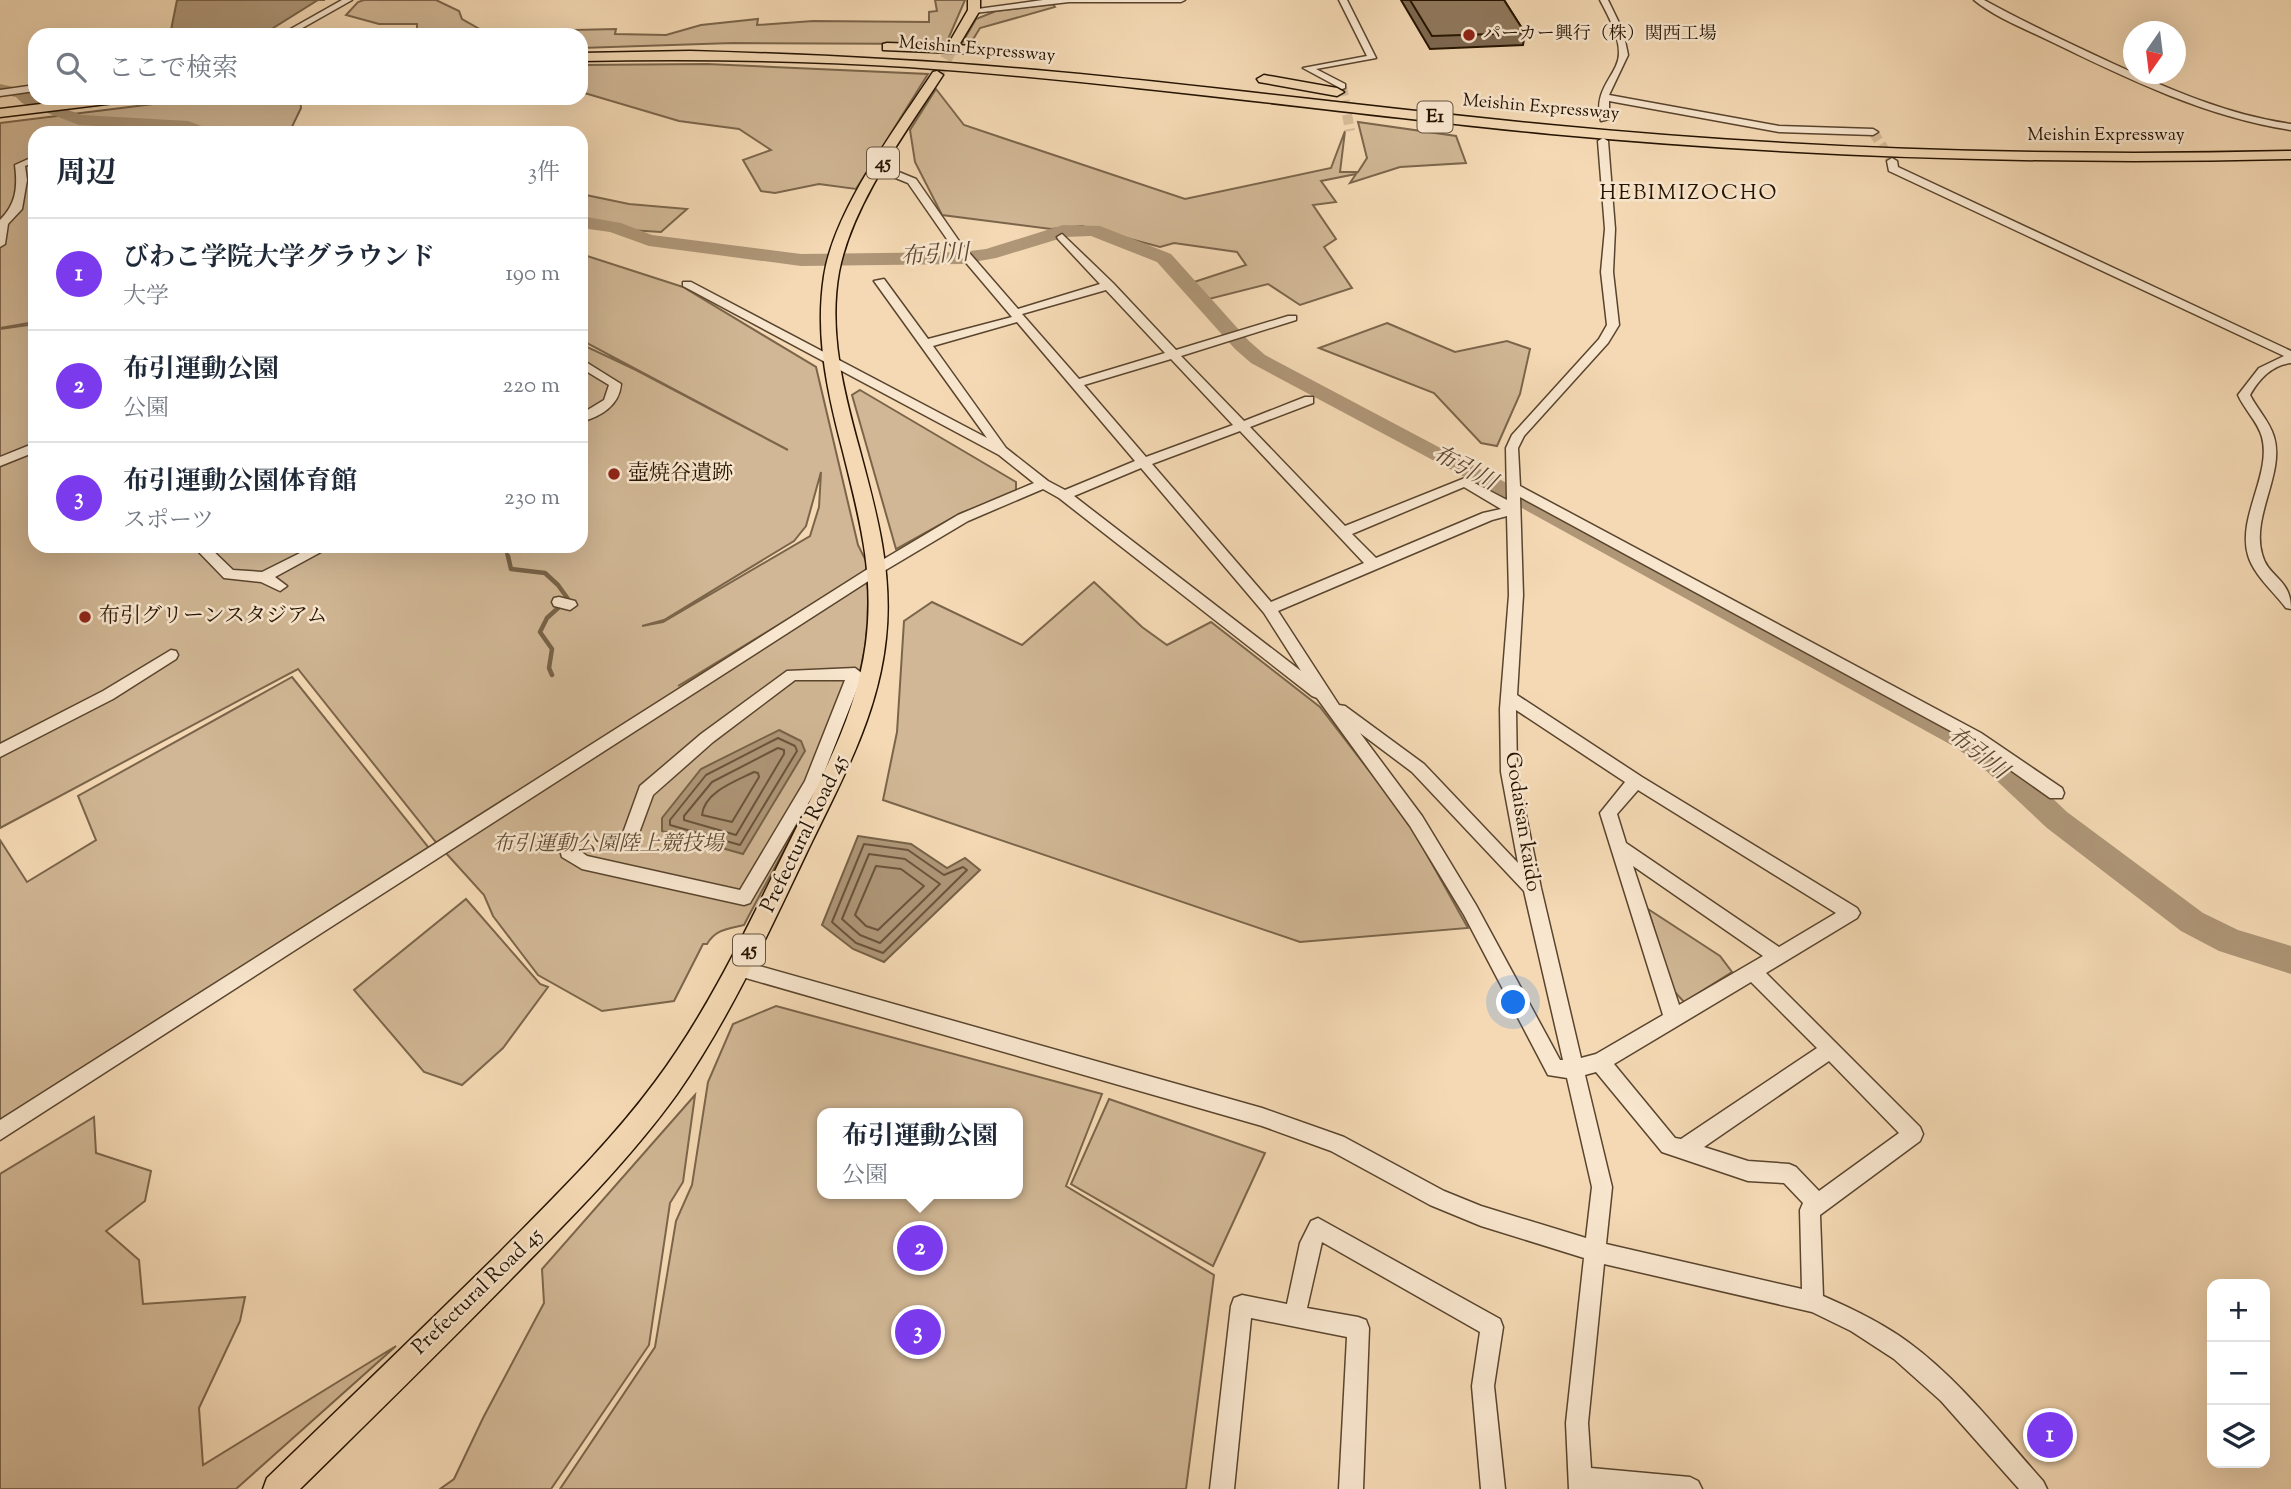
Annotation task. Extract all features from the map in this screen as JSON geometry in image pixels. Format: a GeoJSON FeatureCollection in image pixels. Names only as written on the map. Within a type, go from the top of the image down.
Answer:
{"type":"FeatureCollection","features":[{"type":"Feature","properties":{"kind":"highway"},"geometry":{"type":"LineString","coordinates":[[588,52],[733,45],[853,47]]}},
{"type":"Feature","properties":{"kind":"highway"},"geometry":{"type":"LineString","coordinates":[[880,47],[980,50]]}},
{"type":"Feature","properties":{"kind":"highway","name":"Meishin Expressway"},"geometry":{"type":"LineString","coordinates":[[588,52],[749,48],[928,57],[1471,113],[1728,135],[2065,148],[2291,145]]}},
{"type":"Feature","properties":{"kind":"highway","name":"Meishin Expressway"},"geometry":{"type":"LineString","coordinates":[[588,52],[745,55],[891,62],[1139,84],[1583,132],[1745,144],[2100,156],[2291,155]]}},
{"type":"Feature","properties":{"kind":"highway"},"geometry":{"type":"LineString","coordinates":[[891,62],[984,76]]}},
{"type":"Feature","properties":{"kind":"highway"},"geometry":{"type":"LineString","coordinates":[[1264,79],[1471,113]]}},
{"type":"Feature","properties":{"kind":"highway"},"geometry":{"type":"LineString","coordinates":[[0,106],[28,104]]}},
{"type":"Feature","properties":{"kind":"highway"},"geometry":{"type":"LineString","coordinates":[[0,113],[48,105]]}},
{"type":"Feature","properties":{"kind":"highway"},"geometry":{"type":"LineString","coordinates":[[1320,115],[1583,132]]}},
{"type":"Feature","properties":{"kind":"main road"},"geometry":{"type":"LineString","coordinates":[[955,43],[974,5]]}},
{"type":"Feature","properties":{"kind":"main road","name":"Prefectural Road 45"},"geometry":{"type":"LineString","coordinates":[[278,1489],[479,1293],[551,1220],[633,1130],[684,1062],[738,968],[836,769],[861,708],[874,660],[879,568],[834,388],[829,312],[836,259],[848,223],[937,75]]}},
{"type":"Feature","properties":{"kind":"street"},"geometry":{"type":"LineString","coordinates":[[297,28],[348,0]]}},
{"type":"Feature","properties":{"kind":"street"},"geometry":{"type":"LineString","coordinates":[[974,5],[1066,0]]}},
{"type":"Feature","properties":{"kind":"street"},"geometry":{"type":"LineString","coordinates":[[1072,0],[1181,0]]}},
{"type":"Feature","properties":{"kind":"street"},"geometry":{"type":"LineString","coordinates":[[1342,86],[1307,68],[1372,58],[1343,0]]}},
{"type":"Feature","properties":{"kind":"street"},"geometry":{"type":"LineString","coordinates":[[1604,0],[1619,31],[1624,55],[1604,97],[1604,119]]}},
{"type":"Feature","properties":{"kind":"street"},"geometry":{"type":"LineString","coordinates":[[1978,0],[2021,25],[2179,97],[2244,118],[2291,127]]}},
{"type":"Feature","properties":{"kind":"street"},"geometry":{"type":"LineString","coordinates":[[0,93],[28,89]]}},
{"type":"Feature","properties":{"kind":"street"},"geometry":{"type":"LineString","coordinates":[[1604,97],[1779,129],[1873,132]]}},
{"type":"Feature","properties":{"kind":"street","name":"Godaisan kaido"},"geometry":{"type":"LineString","coordinates":[[1581,1484],[1577,1423],[1602,1187],[1532,888],[1509,772],[1508,698],[1516,595],[1512,448],[1518,435],[1604,341],[1613,325],[1606,272],[1610,229],[1603,141]]}},
{"type":"Feature","properties":{"kind":"street"},"geometry":{"type":"LineString","coordinates":[[0,244],[3,223],[17,209],[22,180],[20,164],[28,161]]}},
{"type":"Feature","properties":{"kind":"street"},"geometry":{"type":"LineString","coordinates":[[1892,161],[1893,169],[2291,357]]}},
{"type":"Feature","properties":{"kind":"street"},"geometry":{"type":"LineString","coordinates":[[880,168],[912,181],[967,257],[1018,315],[1049,356],[1269,609],[1326,699],[1416,821],[1470,910],[1555,1069],[1574,1069],[1600,1062],[1851,913],[1636,781],[1508,698]]}},
{"type":"Feature","properties":{"kind":"street"},"geometry":{"type":"LineString","coordinates":[[1062,237],[1372,563]]}},
{"type":"Feature","properties":{"kind":"street"},"geometry":{"type":"LineString","coordinates":[[880,281],[1004,452]]}},
{"type":"Feature","properties":{"kind":"street"},"geometry":{"type":"LineString","coordinates":[[687,284],[1004,452],[1043,484],[1064,495],[1418,768],[1532,888]]}},
{"type":"Feature","properties":{"kind":"street"},"geometry":{"type":"LineString","coordinates":[[925,344],[1109,285]]}},
{"type":"Feature","properties":{"kind":"street"},"geometry":{"type":"LineString","coordinates":[[1076,384],[1292,318]]}},
{"type":"Feature","properties":{"kind":"street"},"geometry":{"type":"LineString","coordinates":[[2291,357],[2276,360],[2249,384],[2244,395],[2250,411],[2262,424],[2270,441],[2256,519],[2255,558],[2291,604]]}},
{"type":"Feature","properties":{"kind":"street"},"geometry":{"type":"LineString","coordinates":[[588,367],[615,384],[615,394],[611,401],[588,414]]}},
{"type":"Feature","properties":{"kind":"street"},"geometry":{"type":"LineString","coordinates":[[1064,495],[1141,461],[1242,427],[1309,400]]}},
{"type":"Feature","properties":{"kind":"street"},"geometry":{"type":"LineString","coordinates":[[0,462],[28,450]]}},
{"type":"Feature","properties":{"kind":"street"},"geometry":{"type":"LineString","coordinates":[[1343,532],[1465,482],[1513,498],[1975,737],[2056,793]]}},
{"type":"Feature","properties":{"kind":"street"},"geometry":{"type":"LineString","coordinates":[[0,1130],[879,568],[964,518],[1043,484]]}},
{"type":"Feature","properties":{"kind":"street"},"geometry":{"type":"LineString","coordinates":[[1269,609],[1488,516],[1513,498]]}},
{"type":"Feature","properties":{"kind":"street"},"geometry":{"type":"LineString","coordinates":[[207,553],[229,575],[264,577],[280,586]]}},
{"type":"Feature","properties":{"kind":"street"},"geometry":{"type":"LineString","coordinates":[[264,577],[311,553]]}},
{"type":"Feature","properties":{"kind":"street"},"geometry":{"type":"LineString","coordinates":[[0,751],[108,695],[171,655]]}},
{"type":"Feature","properties":{"kind":"street"},"geometry":{"type":"LineString","coordinates":[[566,843],[568,852],[582,862],[744,898],[813,783],[855,674],[792,676],[707,738],[646,791],[631,833]]}},
{"type":"Feature","properties":{"kind":"street"},"geometry":{"type":"LineString","coordinates":[[1636,781],[1608,813],[1674,1018]]}},
{"type":"Feature","properties":{"kind":"street"},"geometry":{"type":"LineString","coordinates":[[1619,846],[1778,956]]}},
{"type":"Feature","properties":{"kind":"street"},"geometry":{"type":"LineString","coordinates":[[738,968],[1262,1117],[1337,1144],[1437,1198],[1481,1216],[1597,1252],[1813,1302],[1859,1323],[1902,1351],[1949,1393],[2035,1489]]}},
{"type":"Feature","properties":{"kind":"street"},"geometry":{"type":"LineString","coordinates":[[1753,971],[1913,1134],[1810,1210],[1813,1302]]}},
{"type":"Feature","properties":{"kind":"street"},"geometry":{"type":"LineString","coordinates":[[1682,1150],[1830,1050]]}},
{"type":"Feature","properties":{"kind":"street"},"geometry":{"type":"LineString","coordinates":[[1600,1062],[1669,1145],[1748,1171],[1789,1174],[1817,1204]]}},
{"type":"Feature","properties":{"kind":"street"},"geometry":{"type":"LineString","coordinates":[[1294,1315],[1310,1243],[1318,1228],[1492,1327],[1483,1387],[1493,1489]]}},
{"type":"Feature","properties":{"kind":"street"},"geometry":{"type":"LineString","coordinates":[[1222,1489],[1242,1306],[1359,1328],[1351,1489]]}},
{"type":"Feature","properties":{"kind":"street"},"geometry":{"type":"LineString","coordinates":[[1581,1484],[1690,1489]]}},
{"type":"Feature","properties":{"kind":"green space"},"geometry":{"type":"Polygon","coordinates":[[[436,0],[459,11],[462,19],[478,28],[417,28],[417,24],[379,24],[346,15],[358,2],[436,0]]]}},
{"type":"Feature","properties":{"kind":"green space"},"geometry":{"type":"Polygon","coordinates":[[[935,0],[965,0],[946,44],[733,43],[588,48],[588,30],[616,29],[615,34],[666,35],[701,25],[758,19],[757,25],[813,21],[929,22],[929,12],[937,11],[935,0]]]}},
{"type":"Feature","properties":{"kind":"green space"},"geometry":{"type":"Polygon","coordinates":[[[1053,4],[1055,7],[980,28],[969,46],[961,45],[976,19],[996,11],[1053,4]]]}},
{"type":"Feature","properties":{"kind":"green space"},"geometry":{"type":"Polygon","coordinates":[[[707,64],[928,74],[856,189],[819,184],[775,193],[761,191],[743,160],[771,150],[739,129],[679,121],[588,94],[588,65],[707,64]]]}},
{"type":"Feature","properties":{"kind":"green space"},"geometry":{"type":"Polygon","coordinates":[[[936,89],[964,125],[1185,199],[1331,168],[1345,131],[1340,172],[1358,172],[1367,158],[1358,122],[1456,136],[1466,163],[1400,167],[1350,183],[1356,174],[1321,181],[1336,202],[1313,205],[1336,239],[1324,247],[1352,288],[1300,305],[1268,284],[1209,299],[1194,282],[1246,265],[1237,252],[1174,243],[1160,247],[1082,226],[1051,229],[942,215],[915,162],[910,130],[936,89]]]}},
{"type":"Feature","properties":{"kind":"green space"},"geometry":{"type":"Polygon","coordinates":[[[145,105],[301,105],[301,108],[292,126],[28,126],[28,323],[0,328],[0,123],[145,105]]]}},
{"type":"Feature","properties":{"kind":"green space"},"geometry":{"type":"Polygon","coordinates":[[[588,195],[629,204],[687,209],[661,232],[588,227],[588,195]]]}},
{"type":"Feature","properties":{"kind":"green space","name":"布引運動公園陸上競技場"},"geometry":{"type":"Polygon","coordinates":[[[588,256],[683,287],[816,367],[858,545],[870,569],[678,686],[867,581],[868,624],[861,668],[830,759],[744,925],[723,930],[714,935],[707,944],[703,944],[674,1001],[602,1011],[538,975],[493,916],[484,895],[435,841],[298,669],[0,828],[0,329],[28,325],[28,553],[588,553],[588,347],[788,450],[588,344],[588,256]],[[821,472],[806,526],[794,541],[664,620],[642,626],[663,622],[810,536],[819,507],[821,472]]]}},
{"type":"Feature","properties":{"kind":"green space"},"geometry":{"type":"Polygon","coordinates":[[[1387,323],[1455,352],[1507,341],[1530,349],[1520,394],[1497,446],[1481,443],[1434,393],[1319,348],[1387,323]]]}},
{"type":"Feature","properties":{"kind":"green space"},"geometry":{"type":"Polygon","coordinates":[[[860,390],[1016,482],[1016,492],[961,513],[896,549],[852,395],[860,390]]]}},
{"type":"Feature","properties":{"kind":"green space"},"geometry":{"type":"Polygon","coordinates":[[[1094,582],[1142,627],[1167,645],[1211,622],[1320,707],[1408,821],[1468,928],[1300,942],[883,800],[897,732],[904,621],[932,602],[1022,645],[1094,582]]]}},
{"type":"Feature","properties":{"kind":"green space"},"geometry":{"type":"Polygon","coordinates":[[[292,677],[429,848],[0,1120],[0,840],[27,882],[96,840],[78,796],[292,677]]]}},
{"type":"Feature","properties":{"kind":"green space"},"geometry":{"type":"Polygon","coordinates":[[[466,899],[540,984],[548,987],[503,1048],[462,1085],[424,1072],[354,990],[466,899]]]}},
{"type":"Feature","properties":{"kind":"green space"},"geometry":{"type":"Polygon","coordinates":[[[1648,909],[1720,956],[1732,972],[1684,1002],[1673,990],[1648,909]]]}},
{"type":"Feature","properties":{"kind":"green space"},"geometry":{"type":"Polygon","coordinates":[[[776,1006],[1102,1094],[1066,1186],[1214,1275],[1186,1489],[560,1489],[655,1347],[676,1221],[692,1185],[708,1082],[733,1024],[776,1006]]]}},
{"type":"Feature","properties":{"kind":"green space"},"geometry":{"type":"Polygon","coordinates":[[[695,1095],[683,1182],[670,1203],[649,1345],[551,1489],[440,1489],[454,1479],[544,1303],[542,1269],[695,1095]]]}},
{"type":"Feature","properties":{"kind":"green space"},"geometry":{"type":"Polygon","coordinates":[[[1109,1099],[1265,1153],[1213,1266],[1071,1184],[1109,1099]]]}},
{"type":"Feature","properties":{"kind":"green space"},"geometry":{"type":"Polygon","coordinates":[[[94,1117],[96,1153],[151,1171],[145,1201],[106,1231],[139,1260],[143,1304],[245,1297],[240,1321],[199,1408],[203,1465],[396,1346],[236,1489],[0,1489],[0,1174],[94,1117]]]}},
{"type":"Feature","properties":{"kind":"water"},"geometry":{"type":"Polygon","coordinates":[[[177,0],[318,0],[273,28],[171,28],[177,0]]]}},
{"type":"Feature","properties":{"kind":"water"},"geometry":{"type":"Polygon","coordinates":[[[779,730],[801,741],[805,751],[743,854],[662,831],[662,818],[701,769],[779,730]]]}},
{"type":"Feature","properties":{"kind":"water"},"geometry":{"type":"Polygon","coordinates":[[[858,836],[911,844],[947,868],[965,858],[980,870],[884,962],[853,949],[822,925],[858,836]]]}},
{"type":"Feature","properties":{"kind":"building","name":"パーカー興行（株）関西工場"},"geometry":{"type":"Polygon","coordinates":[[[1410,0],[1504,0],[1525,33],[1432,36],[1410,0]]]}},
{"type":"Feature","properties":{"kind":"waterway","name":"布引川"},"geometry":{"type":"LineString","coordinates":[[0,89],[21,93],[28,99]]}},
{"type":"Feature","properties":{"kind":"waterway","name":"布引川"},"geometry":{"type":"LineString","coordinates":[[43,105],[79,120],[188,126]]}},
{"type":"Feature","properties":{"kind":"waterway","name":"布引川"},"geometry":{"type":"LineString","coordinates":[[588,223],[614,227],[649,240],[801,260],[962,258],[989,254],[1063,231],[1093,230],[1164,258],[1242,345],[1258,359],[1510,492],[1965,739],[1991,758],[2057,820],[2192,922],[2230,941],[2291,960]]}},
{"type":"Feature","properties":{"kind":"waterway"},"geometry":{"type":"LineString","coordinates":[[507,553],[508,558]]}},
{"type":"Feature","properties":{"kind":"waterway"},"geometry":{"type":"LineString","coordinates":[[508,556],[511,569],[545,573],[568,599],[547,618],[540,632],[552,649],[549,668],[552,675]]}},
{"type":"Feature","properties":{"kind":"tunnel"},"geometry":{"type":"LineString","coordinates":[[937,75],[955,43]]}},
{"type":"Feature","properties":{"kind":"tunnel"},"geometry":{"type":"LineString","coordinates":[[1342,86],[1350,131]]}},
{"type":"Feature","properties":{"kind":"tunnel"},"geometry":{"type":"LineString","coordinates":[[1873,132],[1892,161]]}},
{"type":"Feature","properties":{"kind":"place","name":"パーカー興行（株）関西工場"},"geometry":{"type":"Point","coordinates":[1469,35]}},
{"type":"Feature","properties":{"kind":"place","name":"壺焼谷遺跡"},"geometry":{"type":"Point","coordinates":[614,474]}},
{"type":"Feature","properties":{"kind":"place","name":"布引グリーンスタジアム"},"geometry":{"type":"Point","coordinates":[85,617]}},
{"type":"Feature","properties":{"kind":"place","name":"布引運動公園"},"geometry":{"type":"Point","coordinates":[920,1248]}},
{"type":"Feature","properties":{"kind":"place","name":"布引運動公園体育館"},"geometry":{"type":"Point","coordinates":[918,1332]}},
{"type":"Feature","properties":{"kind":"place","name":"びわこ学院大学グラウンド"},"geometry":{"type":"Point","coordinates":[2050,1435]}},
{"type":"Feature","properties":{"kind":"district","name":"HEBIMIZOCHO"},"geometry":{"type":"Point","coordinates":[1689,194]}}]}
